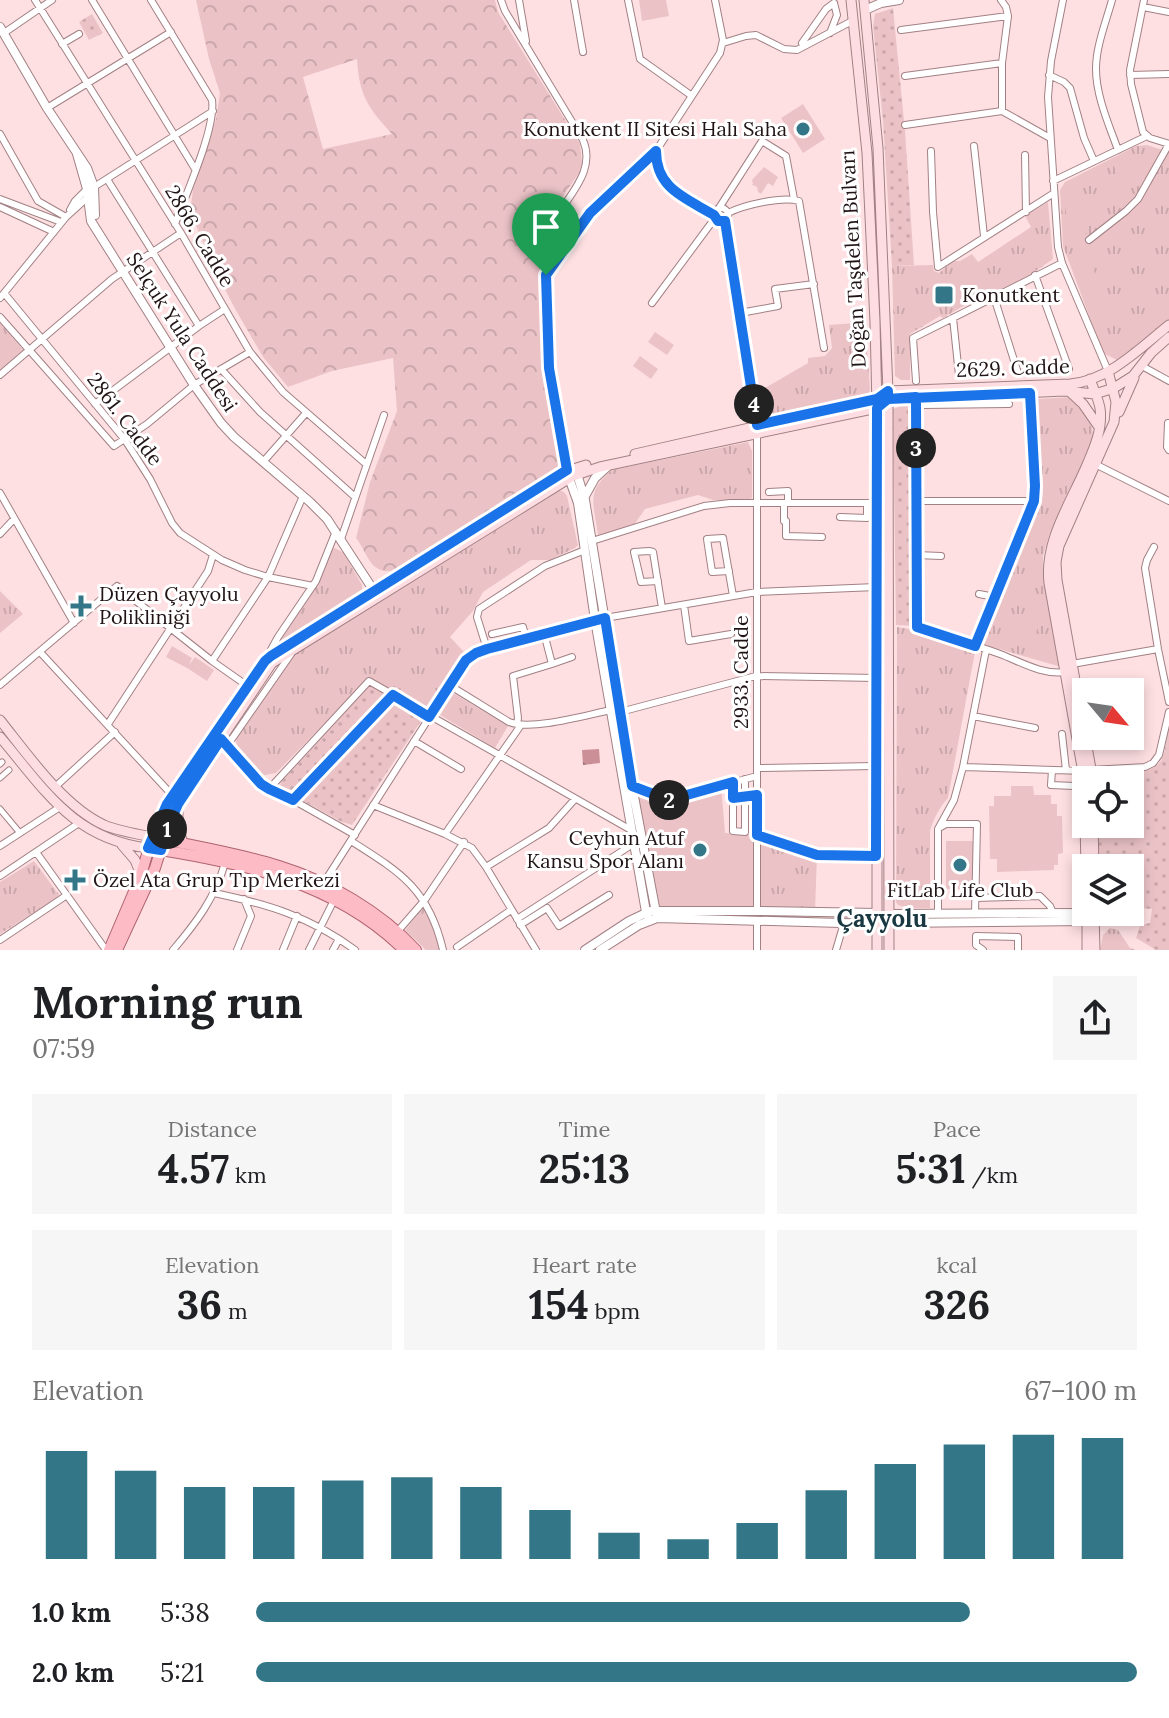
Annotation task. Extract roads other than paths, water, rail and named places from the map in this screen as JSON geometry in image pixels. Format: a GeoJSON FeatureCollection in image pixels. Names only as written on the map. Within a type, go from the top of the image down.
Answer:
{"type":"FeatureCollection","features":[{"type":"Feature","properties":{"kind":"main road","name":"Doğan Taşdelen Bulvarı"},"geometry":{"type":"LineString","coordinates":[[858,3],[854,20],[867,153],[882,399],[872,503],[876,587],[877,950]]}},
{"type":"Feature","properties":{"kind":"main road","name":"Doğan Taşdelen Bulvarı"},"geometry":{"type":"LineString","coordinates":[[858,3],[878,148],[889,950]]}},
{"type":"Feature","properties":{"kind":"main road"},"geometry":{"type":"LineString","coordinates":[[854,20],[858,3]]}},
{"type":"Feature","properties":{"kind":"main road","name":"2629. Cadde"},"geometry":{"type":"LineString","coordinates":[[882,399],[1087,382],[1108,371],[1169,325]]}},
{"type":"Feature","properties":{"kind":"main road","name":"2629. Cadde"},"geometry":{"type":"LineString","coordinates":[[882,399],[972,400],[1069,391],[1095,394],[1114,388],[1139,370],[1151,353],[1169,337]]}},
{"type":"Feature","properties":{"kind":"main road"},"geometry":{"type":"LineString","coordinates":[[1068,668],[1057,580],[1059,546],[1139,370]]}},
{"type":"Feature","properties":{"kind":"main road"},"geometry":{"type":"LineString","coordinates":[[1108,371],[1116,402],[1114,422]]}},
{"type":"Feature","properties":{"kind":"main road"},"geometry":{"type":"LineString","coordinates":[[1087,766],[1049,583],[1049,560],[1058,530],[1096,443],[1100,408],[1090,379]]}},
{"type":"Feature","properties":{"kind":"main road"},"geometry":{"type":"LineString","coordinates":[[1069,391],[1083,404],[1099,427]]}},
{"type":"Feature","properties":{"kind":"main road"},"geometry":{"type":"LineString","coordinates":[[117,950],[155,868],[176,800],[265,661],[275,653],[572,473],[882,399]]}},
{"type":"Feature","properties":{"kind":"main road"},"geometry":{"type":"LineString","coordinates":[[572,473],[757,428]]}},
{"type":"Feature","properties":{"kind":"main road"},"geometry":{"type":"LineString","coordinates":[[107,950],[141,875],[150,843],[165,809],[224,743],[269,666],[376,594]]}},
{"type":"Feature","properties":{"kind":"main road"},"geometry":{"type":"LineString","coordinates":[[0,720],[55,787],[77,808],[97,821],[150,843]]}},
{"type":"Feature","properties":{"kind":"main road"},"geometry":{"type":"LineString","coordinates":[[0,737],[60,807],[96,834],[119,843],[162,845],[284,877],[334,900],[380,929],[404,950]]}},
{"type":"Feature","properties":{"kind":"main road"},"geometry":{"type":"LineString","coordinates":[[176,800],[183,844]]}},
{"type":"Feature","properties":{"kind":"main road"},"geometry":{"type":"LineString","coordinates":[[119,843],[135,860],[141,875]]}},
{"type":"Feature","properties":{"kind":"main road"},"geometry":{"type":"LineString","coordinates":[[162,845],[183,844],[286,868],[323,884],[366,909],[416,950]]}},
{"type":"Feature","properties":{"kind":"main road"},"geometry":{"type":"LineString","coordinates":[[1087,950],[1089,926]]}},
{"type":"Feature","properties":{"kind":"main road"},"geometry":{"type":"LineString","coordinates":[[1092,926],[1095,950]]}},
{"type":"Feature","properties":{"kind":"street","name":"2866. Cadde"},"geometry":{"type":"LineString","coordinates":[[35,0],[181,233],[250,352],[274,382],[306,413],[366,464]]}},
{"type":"Feature","properties":{"kind":"street"},"geometry":{"type":"LineString","coordinates":[[2,30],[52,0]]}},
{"type":"Feature","properties":{"kind":"street"},"geometry":{"type":"LineString","coordinates":[[92,0],[195,169]]}},
{"type":"Feature","properties":{"kind":"street"},"geometry":{"type":"LineString","coordinates":[[151,0],[212,100],[211,123],[175,224]]}},
{"type":"Feature","properties":{"kind":"street"},"geometry":{"type":"LineString","coordinates":[[501,0],[583,140],[587,154],[582,177],[547,234],[546,275],[549,368],[562,451],[584,496],[600,619]]}},
{"type":"Feature","properties":{"kind":"street"},"geometry":{"type":"LineString","coordinates":[[519,0],[528,48]]}},
{"type":"Feature","properties":{"kind":"street"},"geometry":{"type":"LineString","coordinates":[[574,0],[583,52]]}},
{"type":"Feature","properties":{"kind":"street"},"geometry":{"type":"LineString","coordinates":[[628,0],[640,59],[692,96]]}},
{"type":"Feature","properties":{"kind":"street"},"geometry":{"type":"LineString","coordinates":[[546,275],[590,213],[656,151],[715,63],[723,43],[715,0]]}},
{"type":"Feature","properties":{"kind":"street"},"geometry":{"type":"LineString","coordinates":[[836,12],[858,3],[899,0]]}},
{"type":"Feature","properties":{"kind":"street"},"geometry":{"type":"LineString","coordinates":[[1001,0],[1008,16],[1002,63],[1002,111]]}},
{"type":"Feature","properties":{"kind":"street"},"geometry":{"type":"LineString","coordinates":[[1063,0],[1049,75],[1049,129],[1061,260],[1108,371]]}},
{"type":"Feature","properties":{"kind":"street"},"geometry":{"type":"LineString","coordinates":[[1112,0],[1096,74],[1118,150]]}},
{"type":"Feature","properties":{"kind":"street"},"geometry":{"type":"LineString","coordinates":[[802,43],[834,2],[836,17],[830,33]]}},
{"type":"Feature","properties":{"kind":"street"},"geometry":{"type":"LineString","coordinates":[[1089,240],[1135,202],[1165,159],[1169,144],[1142,131],[1130,75],[1144,4],[1169,12]]}},
{"type":"Feature","properties":{"kind":"street"},"geometry":{"type":"LineString","coordinates":[[901,30],[1008,16]]}},
{"type":"Feature","properties":{"kind":"street"},"geometry":{"type":"LineString","coordinates":[[723,43],[756,35],[781,48],[794,50],[854,20]]}},
{"type":"Feature","properties":{"kind":"street","name":"Selçuk Yula Caddesi"},"geometry":{"type":"LineString","coordinates":[[2,30],[47,108],[87,168],[97,228],[194,385],[229,433],[327,519],[376,594]]}},
{"type":"Feature","properties":{"kind":"street"},"geometry":{"type":"LineString","coordinates":[[47,108],[171,32]]}},
{"type":"Feature","properties":{"kind":"street"},"geometry":{"type":"LineString","coordinates":[[62,44],[79,34]]}},
{"type":"Feature","properties":{"kind":"street"},"geometry":{"type":"LineString","coordinates":[[905,76],[1002,63]]}},
{"type":"Feature","properties":{"kind":"street"},"geometry":{"type":"LineString","coordinates":[[1130,75],[1169,74]]}},
{"type":"Feature","properties":{"kind":"street"},"geometry":{"type":"LineString","coordinates":[[1049,75],[1070,88],[1094,161]]}},
{"type":"Feature","properties":{"kind":"street"},"geometry":{"type":"LineString","coordinates":[[1,296],[54,232],[75,201],[213,111]]}},
{"type":"Feature","properties":{"kind":"street"},"geometry":{"type":"LineString","coordinates":[[905,125],[1002,111],[1050,138]]}},
{"type":"Feature","properties":{"kind":"street"},"geometry":{"type":"LineString","coordinates":[[1035,129],[1049,129]]}},
{"type":"Feature","properties":{"kind":"street"},"geometry":{"type":"LineString","coordinates":[[0,134],[46,217]]}},
{"type":"Feature","properties":{"kind":"street"},"geometry":{"type":"LineString","coordinates":[[1053,181],[1147,136]]}},
{"type":"Feature","properties":{"kind":"street"},"geometry":{"type":"LineString","coordinates":[[652,303],[716,214],[762,141],[786,156],[794,199]]}},
{"type":"Feature","properties":{"kind":"street"},"geometry":{"type":"LineString","coordinates":[[974,146],[984,236]]}},
{"type":"Feature","properties":{"kind":"street"},"geometry":{"type":"LineString","coordinates":[[656,151],[657,166],[665,183],[716,214],[718,221],[725,221],[728,213]]}},
{"type":"Feature","properties":{"kind":"street"},"geometry":{"type":"LineString","coordinates":[[931,151],[938,267],[1054,193]]}},
{"type":"Feature","properties":{"kind":"street"},"geometry":{"type":"LineString","coordinates":[[1025,155],[1026,212]]}},
{"type":"Feature","properties":{"kind":"street"},"geometry":{"type":"LineString","coordinates":[[107,179],[199,326]]}},
{"type":"Feature","properties":{"kind":"street"},"geometry":{"type":"LineString","coordinates":[[0,199],[46,217],[63,220]]}},
{"type":"Feature","properties":{"kind":"street"},"geometry":{"type":"LineString","coordinates":[[728,213],[743,206],[794,199],[799,201],[824,348]]}},
{"type":"Feature","properties":{"kind":"street"},"geometry":{"type":"LineString","coordinates":[[38,201],[63,220]]}},
{"type":"Feature","properties":{"kind":"street"},"geometry":{"type":"LineString","coordinates":[[0,207],[54,232]]}},
{"type":"Feature","properties":{"kind":"street"},"geometry":{"type":"LineString","coordinates":[[716,214],[723,208],[728,213]]}},
{"type":"Feature","properties":{"kind":"street","name":"2933. Cadde"},"geometry":{"type":"LineString","coordinates":[[725,221],[757,428],[757,911]]}},
{"type":"Feature","properties":{"kind":"street"},"geometry":{"type":"LineString","coordinates":[[0,375],[112,279],[181,233]]}},
{"type":"Feature","properties":{"kind":"street"},"geometry":{"type":"LineString","coordinates":[[916,381],[913,338],[1061,260]]}},
{"type":"Feature","properties":{"kind":"street"},"geometry":{"type":"LineString","coordinates":[[1035,275],[1069,369]]}},
{"type":"Feature","properties":{"kind":"street"},"geometry":{"type":"LineString","coordinates":[[740,313],[778,306],[775,289],[814,284]]}},
{"type":"Feature","properties":{"kind":"street","name":"2861. Cadde"},"geometry":{"type":"LineString","coordinates":[[1,296],[42,339],[125,440],[180,533],[213,555],[245,570],[313,586]]}},
{"type":"Feature","properties":{"kind":"street"},"geometry":{"type":"LineString","coordinates":[[994,297],[1018,373]]}},
{"type":"Feature","properties":{"kind":"street"},"geometry":{"type":"LineString","coordinates":[[95,404],[225,309]]}},
{"type":"Feature","properties":{"kind":"street","name":"2861. Cadde"},"geometry":{"type":"LineString","coordinates":[[0,317],[114,446],[125,440]]}},
{"type":"Feature","properties":{"kind":"street"},"geometry":{"type":"LineString","coordinates":[[953,318],[959,375]]}},
{"type":"Feature","properties":{"kind":"street"},"geometry":{"type":"LineString","coordinates":[[125,440],[194,385],[250,352]]}},
{"type":"Feature","properties":{"kind":"street"},"geometry":{"type":"LineString","coordinates":[[221,369],[252,404],[355,497]]}},
{"type":"Feature","properties":{"kind":"street"},"geometry":{"type":"LineString","coordinates":[[1139,370],[1169,381]]}},
{"type":"Feature","properties":{"kind":"street"},"geometry":{"type":"LineString","coordinates":[[975,646],[1034,501],[1030,393]]}},
{"type":"Feature","properties":{"kind":"street"},"geometry":{"type":"LineString","coordinates":[[972,400],[1009,404]]}},
{"type":"Feature","properties":{"kind":"street"},"geometry":{"type":"LineString","coordinates":[[919,401],[917,627],[1053,672],[1158,649]]}},
{"type":"Feature","properties":{"kind":"street"},"geometry":{"type":"LineString","coordinates":[[263,462],[306,413]]}},
{"type":"Feature","properties":{"kind":"street"},"geometry":{"type":"LineString","coordinates":[[265,661],[313,586],[338,535],[384,415]]}},
{"type":"Feature","properties":{"kind":"street"},"geometry":{"type":"LineString","coordinates":[[1168,423],[1169,450]]}},
{"type":"Feature","properties":{"kind":"street"},"geometry":{"type":"LineString","coordinates":[[1095,464],[1169,501]]}},
{"type":"Feature","properties":{"kind":"street"},"geometry":{"type":"LineString","coordinates":[[584,496],[595,478],[608,466]]}},
{"type":"Feature","properties":{"kind":"street"},"geometry":{"type":"LineString","coordinates":[[572,473],[632,786],[652,915]]}},
{"type":"Feature","properties":{"kind":"street"},"geometry":{"type":"LineString","coordinates":[[769,492],[788,491],[784,521],[786,536],[822,537]]}},
{"type":"Feature","properties":{"kind":"street"},"geometry":{"type":"LineString","coordinates":[[0,493],[74,623]]}},
{"type":"Feature","properties":{"kind":"street"},"geometry":{"type":"LineString","coordinates":[[212,661],[268,577],[303,496]]}},
{"type":"Feature","properties":{"kind":"street"},"geometry":{"type":"LineString","coordinates":[[916,501],[1034,501]]}},
{"type":"Feature","properties":{"kind":"street"},"geometry":{"type":"LineString","coordinates":[[592,541],[704,506],[872,503],[867,518],[840,517]]}},
{"type":"Feature","properties":{"kind":"street"},"geometry":{"type":"LineString","coordinates":[[0,534],[14,519]]}},
{"type":"Feature","properties":{"kind":"street"},"geometry":{"type":"LineString","coordinates":[[729,571],[712,572],[707,539],[723,538],[729,571],[733,596]]}},
{"type":"Feature","properties":{"kind":"street"},"geometry":{"type":"LineString","coordinates":[[1154,547],[1145,568],[1169,702]]}},
{"type":"Feature","properties":{"kind":"street"},"geometry":{"type":"LineString","coordinates":[[487,649],[476,615],[479,609],[541,568],[585,550]]}},
{"type":"Feature","properties":{"kind":"street"},"geometry":{"type":"LineString","coordinates":[[658,581],[641,582],[634,552],[653,552],[658,581],[662,608]]}},
{"type":"Feature","properties":{"kind":"street"},"geometry":{"type":"LineString","coordinates":[[108,724],[208,571],[213,555]]}},
{"type":"Feature","properties":{"kind":"street"},"geometry":{"type":"LineString","coordinates":[[916,555],[941,556]]}},
{"type":"Feature","properties":{"kind":"street"},"geometry":{"type":"LineString","coordinates":[[0,685],[117,586],[249,687]]}},
{"type":"Feature","properties":{"kind":"street"},"geometry":{"type":"LineString","coordinates":[[323,884],[449,685],[466,660],[476,653],[600,619],[757,592],[876,587]]}},
{"type":"Feature","properties":{"kind":"street"},"geometry":{"type":"LineString","coordinates":[[979,594],[995,597]]}},
{"type":"Feature","properties":{"kind":"street"},"geometry":{"type":"LineString","coordinates":[[684,605],[689,641],[731,634]]}},
{"type":"Feature","properties":{"kind":"street"},"geometry":{"type":"LineString","coordinates":[[492,634],[523,627],[526,638]]}},
{"type":"Feature","properties":{"kind":"street"},"geometry":{"type":"LineString","coordinates":[[544,633],[552,664]]}},
{"type":"Feature","properties":{"kind":"street"},"geometry":{"type":"LineString","coordinates":[[938,923],[939,828],[955,799],[986,650]]}},
{"type":"Feature","properties":{"kind":"street"},"geometry":{"type":"LineString","coordinates":[[40,652],[176,800]]}},
{"type":"Feature","properties":{"kind":"street"},"geometry":{"type":"LineString","coordinates":[[445,834],[519,725],[513,676],[572,657]]}},
{"type":"Feature","properties":{"kind":"street"},"geometry":{"type":"LineString","coordinates":[[449,685],[509,722],[531,725],[616,711],[757,676],[877,678]]}},
{"type":"Feature","properties":{"kind":"street"},"geometry":{"type":"LineString","coordinates":[[269,789],[369,681],[631,830]]}},
{"type":"Feature","properties":{"kind":"street"},"geometry":{"type":"LineString","coordinates":[[293,800],[393,695]]}},
{"type":"Feature","properties":{"kind":"street"},"geometry":{"type":"LineString","coordinates":[[616,711],[633,844],[652,915]]}},
{"type":"Feature","properties":{"kind":"street"},"geometry":{"type":"LineString","coordinates":[[1144,767],[1153,763],[1159,755],[1169,712]]}},
{"type":"Feature","properties":{"kind":"street"},"geometry":{"type":"LineString","coordinates":[[973,716],[1035,728]]}},
{"type":"Feature","properties":{"kind":"street"},"geometry":{"type":"LineString","coordinates":[[55,787],[115,732]]}},
{"type":"Feature","properties":{"kind":"street"},"geometry":{"type":"LineString","coordinates":[[1062,734],[1066,770]]}},
{"type":"Feature","properties":{"kind":"street"},"geometry":{"type":"LineString","coordinates":[[414,741],[461,769]]}},
{"type":"Feature","properties":{"kind":"street"},"geometry":{"type":"LineString","coordinates":[[224,743],[261,784],[353,838],[394,869],[424,901],[438,928],[443,950]]}},
{"type":"Feature","properties":{"kind":"street"},"geometry":{"type":"LineString","coordinates":[[632,786],[669,800],[745,779],[757,772],[876,766]]}},
{"type":"Feature","properties":{"kind":"street"},"geometry":{"type":"LineString","coordinates":[[963,767],[1072,771]]}},
{"type":"Feature","properties":{"kind":"street"},"geometry":{"type":"LineString","coordinates":[[0,778],[9,770]]}},
{"type":"Feature","properties":{"kind":"street"},"geometry":{"type":"LineString","coordinates":[[1052,770],[1051,785],[1072,786]]}},
{"type":"Feature","properties":{"kind":"street"},"geometry":{"type":"LineString","coordinates":[[733,782],[733,831],[745,832],[745,779]]}},
{"type":"Feature","properties":{"kind":"street"},"geometry":{"type":"LineString","coordinates":[[733,798],[757,795]]}},
{"type":"Feature","properties":{"kind":"street"},"geometry":{"type":"LineString","coordinates":[[486,867],[549,828],[575,799]]}},
{"type":"Feature","properties":{"kind":"street"},"geometry":{"type":"LineString","coordinates":[[373,805],[464,842],[486,867],[536,950]]}},
{"type":"Feature","properties":{"kind":"street"},"geometry":{"type":"LineString","coordinates":[[0,846],[60,807]]}},
{"type":"Feature","properties":{"kind":"street"},"geometry":{"type":"LineString","coordinates":[[0,809],[20,833]]}},
{"type":"Feature","properties":{"kind":"street"},"geometry":{"type":"LineString","coordinates":[[0,876],[79,823]]}},
{"type":"Feature","properties":{"kind":"street"},"geometry":{"type":"LineString","coordinates":[[939,828],[946,824],[977,824],[975,918]]}},
{"type":"Feature","properties":{"kind":"street"},"geometry":{"type":"LineString","coordinates":[[757,835],[817,855],[876,856]]}},
{"type":"Feature","properties":{"kind":"street"},"geometry":{"type":"LineString","coordinates":[[397,932],[424,901],[464,842]]}},
{"type":"Feature","properties":{"kind":"street"},"geometry":{"type":"LineString","coordinates":[[519,922],[633,844]]}},
{"type":"Feature","properties":{"kind":"street"},"geometry":{"type":"LineString","coordinates":[[36,852],[107,950]]}},
{"type":"Feature","properties":{"kind":"street"},"geometry":{"type":"LineString","coordinates":[[173,950],[194,925],[214,893],[225,863]]}},
{"type":"Feature","properties":{"kind":"street"},"geometry":{"type":"LineString","coordinates":[[214,893],[266,904],[297,916],[355,950]]}},
{"type":"Feature","properties":{"kind":"street"},"geometry":{"type":"LineString","coordinates":[[0,940],[67,895]]}},
{"type":"Feature","properties":{"kind":"street"},"geometry":{"type":"LineString","coordinates":[[519,922],[547,908],[559,926],[609,895]]}},
{"type":"Feature","properties":{"kind":"street"},"geometry":{"type":"LineString","coordinates":[[975,898],[1040,896],[1050,906],[1053,918]]}},
{"type":"Feature","properties":{"kind":"street"},"geometry":{"type":"LineString","coordinates":[[237,950],[251,916],[244,899]]}},
{"type":"Feature","properties":{"kind":"street"},"geometry":{"type":"LineString","coordinates":[[309,950],[334,900]]}},
{"type":"Feature","properties":{"kind":"street"},"geometry":{"type":"LineString","coordinates":[[457,947],[511,910]]}},
{"type":"Feature","properties":{"kind":"street"},"geometry":{"type":"LineString","coordinates":[[757,911],[757,950]]}},
{"type":"Feature","properties":{"kind":"street"},"geometry":{"type":"LineString","coordinates":[[585,950],[652,915],[757,911],[877,913]]}},
{"type":"Feature","properties":{"kind":"street"},"geometry":{"type":"LineString","coordinates":[[889,918],[938,913],[1004,922],[1072,916]]}},
{"type":"Feature","properties":{"kind":"street"},"geometry":{"type":"LineString","coordinates":[[600,950],[652,915],[877,924]]}},
{"type":"Feature","properties":{"kind":"street"},"geometry":{"type":"LineString","coordinates":[[283,950],[297,916]]}},
{"type":"Feature","properties":{"kind":"street"},"geometry":{"type":"LineString","coordinates":[[889,918],[938,923],[975,918],[1053,918]]}},
{"type":"Feature","properties":{"kind":"street"},"geometry":{"type":"LineString","coordinates":[[1004,922],[1004,937]]}},
{"type":"Feature","properties":{"kind":"street"},"geometry":{"type":"LineString","coordinates":[[836,950],[844,923]]}},
{"type":"Feature","properties":{"kind":"street"},"geometry":{"type":"LineString","coordinates":[[983,950],[976,945],[976,936],[1018,937],[1018,950]]}},
{"type":"Feature","properties":{"kind":"street"},"geometry":{"type":"LineString","coordinates":[[333,950],[339,939]]}},
{"type":"Feature","properties":{"kind":"water"},"geometry":{"type":"Polygon","coordinates":[[[599,749],[600,763],[583,765],[582,750],[599,749]]]}},
{"type":"Feature","properties":{"kind":"place","name":"Konutkent II Sitesi Halı Saha"},"geometry":{"type":"Point","coordinates":[803,129]}},
{"type":"Feature","properties":{"kind":"place","name":"Konutkent"},"geometry":{"type":"Point","coordinates":[944,295]}},
{"type":"Feature","properties":{"kind":"place","name":"Düzen Çayyolu Polikliniği"},"geometry":{"type":"Point","coordinates":[81,606]}},
{"type":"Feature","properties":{"kind":"place","name":"Ceyhun Atuf Kansu Spor Alanı"},"geometry":{"type":"Point","coordinates":[700,850]}},
{"type":"Feature","properties":{"kind":"place","name":"FitLab Life Club"},"geometry":{"type":"Point","coordinates":[960,865]}},
{"type":"Feature","properties":{"kind":"place","name":"Özel Ata Grup Tıp Merkezi"},"geometry":{"type":"Point","coordinates":[75,880]}},
{"type":"Feature","properties":{"kind":"district","name":"Çayyolu"},"geometry":{"type":"Point","coordinates":[882,919]}}]}
